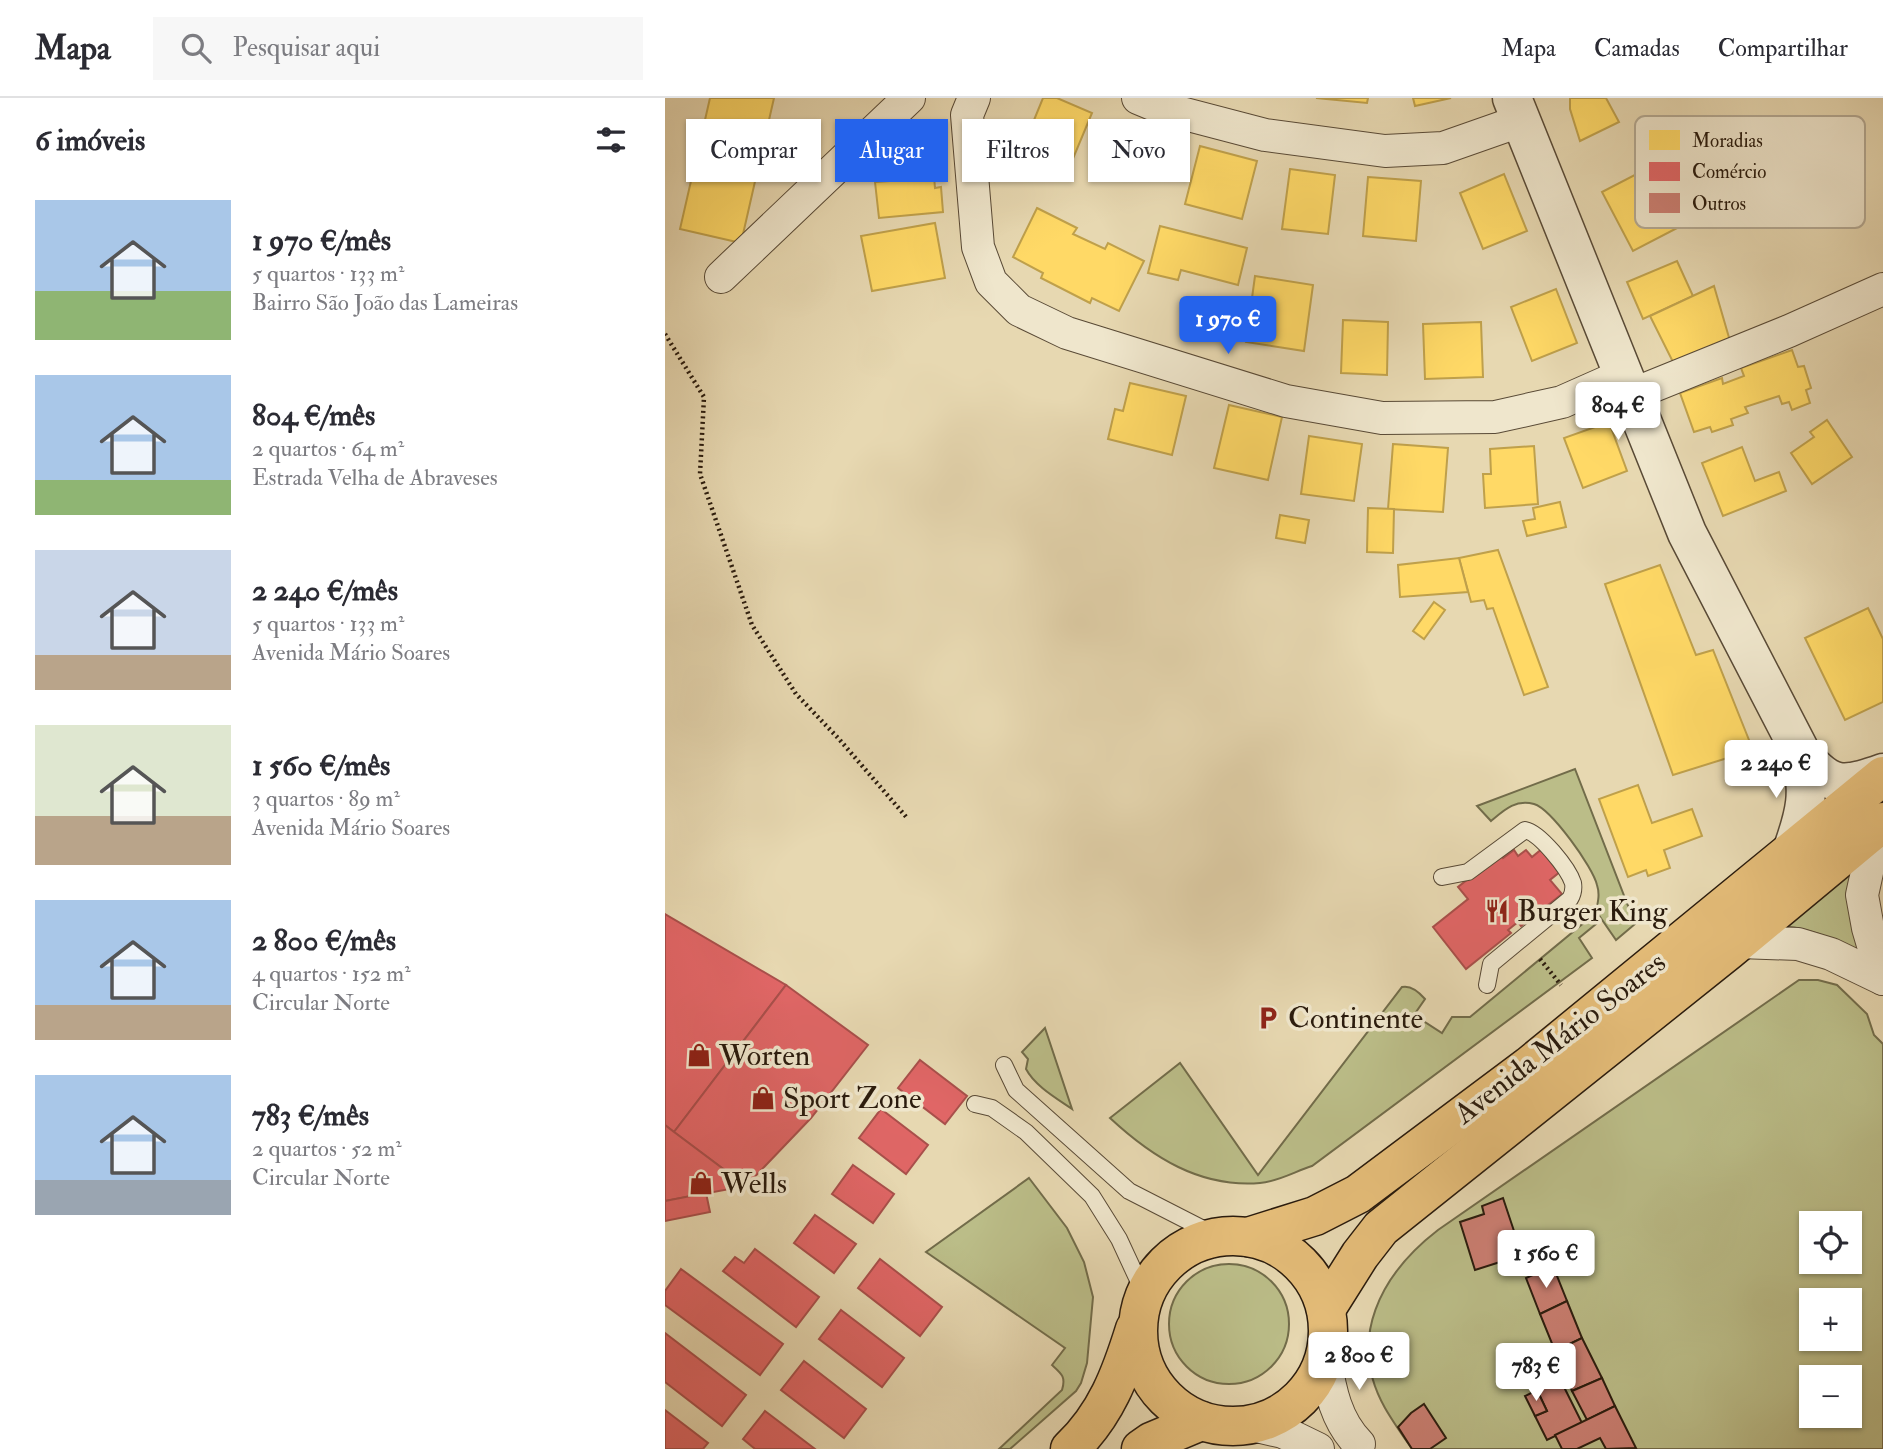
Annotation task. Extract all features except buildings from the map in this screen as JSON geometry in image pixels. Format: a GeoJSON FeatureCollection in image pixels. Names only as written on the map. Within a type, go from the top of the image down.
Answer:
{"type":"FeatureCollection","features":[{"type":"Feature","properties":{"kind":"main road","name":"Avenida Mário Soares"},"geometry":{"type":"LineString","coordinates":[[1233,1236],[1315,1216],[1358,1194],[1529,1066],[1883,775]]}},
{"type":"Feature","properties":{"kind":"main road","name":"Avenida Mário Soares"},"geometry":{"type":"LineString","coordinates":[[1326,1309],[1360,1255],[1381,1228],[1739,942],[1880,824]]}},
{"type":"Feature","properties":{"kind":"main road"},"geometry":{"type":"LineString","coordinates":[[1070,1449],[1101,1415],[1121,1373],[1141,1308],[1162,1266],[1187,1247],[1233,1236],[1275,1245],[1298,1261],[1316,1283],[1326,1309],[1329,1334],[1325,1359],[1314,1382],[1297,1402],[1276,1416],[1252,1425],[1226,1426],[1201,1421],[1173,1406],[1152,1383],[1139,1355],[1141,1308]]}},
{"type":"Feature","properties":{"kind":"main road"},"geometry":{"type":"LineString","coordinates":[[1141,1449],[1151,1442],[1201,1421]]}},
{"type":"Feature","properties":{"kind":"street"},"geometry":{"type":"LineString","coordinates":[[721,277],[909,98]]}},
{"type":"Feature","properties":{"kind":"street"},"geometry":{"type":"LineString","coordinates":[[974,98],[967,115],[978,247],[991,282],[1019,310],[1067,333],[1286,401],[1382,418],[1495,417],[1627,385],[1789,331],[1883,289]]}},
{"type":"Feature","properties":{"kind":"street"},"geometry":{"type":"LineString","coordinates":[[1137,98],[1162,108],[1265,135],[1385,151],[1443,148],[1516,109],[1688,533],[1801,753],[1815,770],[1830,780],[1845,784],[1883,775]]}},
{"type":"Feature","properties":{"kind":"street"},"geometry":{"type":"LineString","coordinates":[[1792,851],[1804,818],[1807,799],[1801,753]]}},
{"type":"Feature","properties":{"kind":"street"},"geometry":{"type":"LineString","coordinates":[[1880,824],[1863,895],[1868,928],[1883,979]]}},
{"type":"Feature","properties":{"kind":"street"},"geometry":{"type":"LineString","coordinates":[[1739,942],[1798,944],[1831,954],[1883,979]]}},
{"type":"Feature","properties":{"kind":"street"},"geometry":{"type":"LineString","coordinates":[[1325,1359],[1331,1393],[1340,1417],[1347,1432],[1359,1444]]}},
{"type":"Feature","properties":{"kind":"street"},"geometry":{"type":"LineString","coordinates":[[1252,1425],[1283,1432],[1318,1449]]}},
{"type":"Feature","properties":{"kind":"lane"},"geometry":{"type":"LineString","coordinates":[[1442,877],[1468,872],[1525,830],[1537,835],[1569,873],[1573,885],[1570,899],[1490,964],[1487,985]]}},
{"type":"Feature","properties":{"kind":"lane"},"geometry":{"type":"LineString","coordinates":[[1004,1065],[1016,1090],[1129,1191],[1233,1236]]}},
{"type":"Feature","properties":{"kind":"lane"},"geometry":{"type":"LineString","coordinates":[[975,1104],[992,1108],[1026,1132],[1092,1196],[1119,1239],[1141,1308]]}},
{"type":"Feature","properties":{"kind":"path"},"geometry":{"type":"LineString","coordinates":[[665,334],[704,397],[700,474],[752,625],[796,694],[908,819]]}},
{"type":"Feature","properties":{"kind":"path"},"geometry":{"type":"LineString","coordinates":[[1540,959],[1561,985]]}},
{"type":"Feature","properties":{"kind":"green space"},"geometry":{"type":"Polygon","coordinates":[[[1575,769],[1635,924],[1616,940],[1596,911],[1597,885],[1588,865],[1550,816],[1534,804],[1521,803],[1510,806],[1491,821],[1477,806],[1575,769]]]}},
{"type":"Feature","properties":{"kind":"green space"},"geometry":{"type":"Polygon","coordinates":[[[1853,868],[1868,964],[1828,938],[1806,930],[1782,926],[1853,868]]]}},
{"type":"Feature","properties":{"kind":"green space"},"geometry":{"type":"Polygon","coordinates":[[[1591,917],[1596,924],[1579,938],[1592,958],[1312,1166],[1260,1183],[1217,1180],[1197,1175],[1160,1157],[1110,1118],[1180,1063],[1258,1175],[1402,987],[1412,988],[1425,999],[1414,1015],[1442,1033],[1452,1017],[1470,1017],[1591,917]]]}},
{"type":"Feature","properties":{"kind":"green space"},"geometry":{"type":"Polygon","coordinates":[[[1799,980],[1818,980],[1837,985],[1867,1014],[1874,1035],[1883,1044],[1883,1449],[1412,1449],[1385,1408],[1374,1382],[1369,1357],[1370,1333],[1386,1287],[1418,1247],[1438,1230],[1799,980]]]}},
{"type":"Feature","properties":{"kind":"green space"},"geometry":{"type":"Polygon","coordinates":[[[1045,1028],[1072,1109],[1040,1086],[1026,1069],[1028,1059],[1022,1052],[1045,1028]]]}},
{"type":"Feature","properties":{"kind":"green space"},"geometry":{"type":"Polygon","coordinates":[[[1029,1178],[1067,1228],[1084,1262],[1093,1297],[1087,1363],[1076,1391],[1010,1449],[999,1449],[1062,1390],[1062,1376],[1052,1365],[1065,1348],[926,1252],[1029,1178]]]}},
{"type":"Feature","properties":{"kind":"green space"},"geometry":{"type":"Polygon","coordinates":[[[1229,1264],[1252,1269],[1271,1282],[1284,1301],[1289,1324],[1284,1347],[1271,1366],[1252,1379],[1229,1384],[1206,1379],[1187,1366],[1174,1347],[1169,1324],[1174,1301],[1187,1282],[1206,1269],[1229,1264]]]}},
{"type":"Feature","properties":{"kind":"place","name":"Burger King"},"geometry":{"type":"Point","coordinates":[1497,911]}},
{"type":"Feature","properties":{"kind":"place","name":"Continente"},"geometry":{"type":"Point","coordinates":[1268,1018]}},
{"type":"Feature","properties":{"kind":"place","name":"Worten"},"geometry":{"type":"Point","coordinates":[699,1055]}},
{"type":"Feature","properties":{"kind":"place","name":"Sport Zone"},"geometry":{"type":"Point","coordinates":[763,1098]}},
{"type":"Feature","properties":{"kind":"place","name":"Wells"},"geometry":{"type":"Point","coordinates":[701,1183]}}]}
